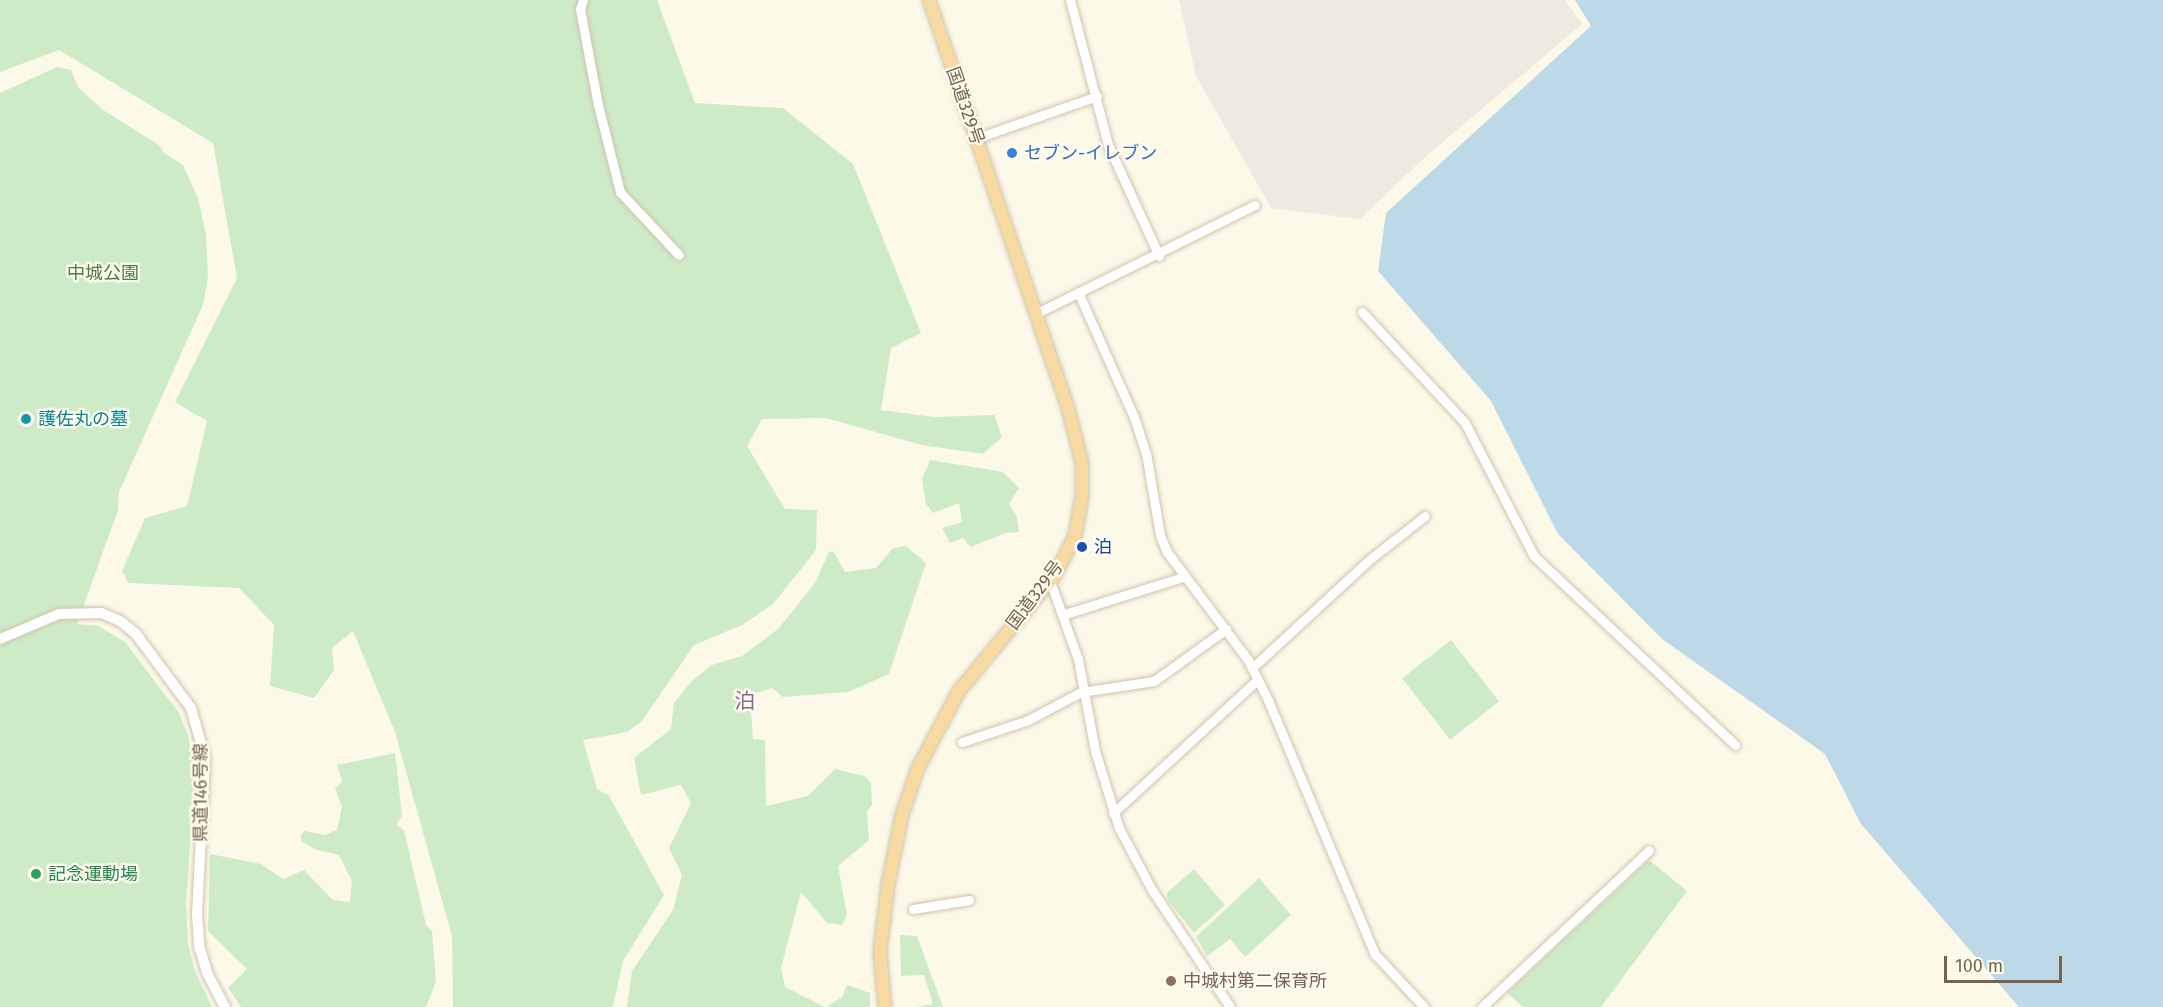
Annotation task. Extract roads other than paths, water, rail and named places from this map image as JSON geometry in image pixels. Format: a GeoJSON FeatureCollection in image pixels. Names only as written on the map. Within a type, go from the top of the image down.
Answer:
{"type":"FeatureCollection","features":[{"type":"Feature","properties":{"kind":"highway","name":"国道329号"},"geometry":{"type":"LineString","coordinates":[[885,1007],[880,952],[885,904],[893,851],[918,768],[958,692],[1050,581],[1075,536],[1082,498],[1082,463],[1068,408],[928,0]]}},
{"type":"Feature","properties":{"kind":"main road","name":"県道146号線"},"geometry":{"type":"LineString","coordinates":[[0,639],[65,612],[89,610],[107,615],[136,634],[191,708],[205,758],[197,914],[199,946],[207,973],[225,1007]]}},
{"type":"Feature","properties":{"kind":"street"},"geometry":{"type":"LineString","coordinates":[[583,0],[580,9],[598,105],[620,192],[679,255]]}},
{"type":"Feature","properties":{"kind":"street"},"geometry":{"type":"LineString","coordinates":[[1070,0],[1108,145],[1158,256]]}},
{"type":"Feature","properties":{"kind":"street"},"geometry":{"type":"LineString","coordinates":[[976,138],[1097,96]]}},
{"type":"Feature","properties":{"kind":"street"},"geometry":{"type":"LineString","coordinates":[[1037,313],[1158,256],[1251,208]]}},
{"type":"Feature","properties":{"kind":"street"},"geometry":{"type":"LineString","coordinates":[[1078,292],[1134,417],[1151,476],[1160,535],[1183,576],[1226,629],[1252,668],[1375,954],[1424,1007]]}},
{"type":"Feature","properties":{"kind":"street"},"geometry":{"type":"LineString","coordinates":[[1362,312],[1465,423],[1534,556],[1735,745]]}},
{"type":"Feature","properties":{"kind":"street"},"geometry":{"type":"LineString","coordinates":[[1252,668],[1369,560],[1425,516]]}},
{"type":"Feature","properties":{"kind":"street"},"geometry":{"type":"LineString","coordinates":[[1065,614],[1183,576]]}},
{"type":"Feature","properties":{"kind":"street"},"geometry":{"type":"LineString","coordinates":[[1050,581],[1065,614],[1085,692],[1095,751],[1113,813],[1152,890],[1230,1007]]}},
{"type":"Feature","properties":{"kind":"street"},"geometry":{"type":"LineString","coordinates":[[962,742],[1028,720],[1085,692],[1154,681],[1226,629]]}},
{"type":"Feature","properties":{"kind":"street"},"geometry":{"type":"LineString","coordinates":[[1113,813],[1258,680]]}},
{"type":"Feature","properties":{"kind":"street"},"geometry":{"type":"LineString","coordinates":[[1482,1007],[1649,850]]}},
{"type":"Feature","properties":{"kind":"street"},"geometry":{"type":"LineString","coordinates":[[913,909],[969,900]]}},
{"type":"Feature","properties":{"kind":"water"},"geometry":{"type":"Polygon","coordinates":[[[1575,0],[2163,0],[2163,1007],[2019,1007],[1861,824],[1825,754],[1662,639],[1558,534],[1491,401],[1378,271],[1386,213],[1591,26],[1575,0]]]}},
{"type":"Feature","properties":{"kind":"place","name":"セブン-イレブン"},"geometry":{"type":"Point","coordinates":[1012,153]}},
{"type":"Feature","properties":{"kind":"place","name":"護佐丸の墓"},"geometry":{"type":"Point","coordinates":[26,419]}},
{"type":"Feature","properties":{"kind":"place","name":"泊"},"geometry":{"type":"Point","coordinates":[1082,547]}},
{"type":"Feature","properties":{"kind":"place","name":"記念運動場"},"geometry":{"type":"Point","coordinates":[36,874]}},
{"type":"Feature","properties":{"kind":"place","name":"中城村第二保育所"},"geometry":{"type":"Point","coordinates":[1171,981]}},
{"type":"Feature","properties":{"kind":"district","name":"泊"},"geometry":{"type":"Point","coordinates":[745,701]}},
{"type":"Feature","properties":{"kind":"park label","name":"中城公園"},"geometry":{"type":"Point","coordinates":[103,273]}}]}
